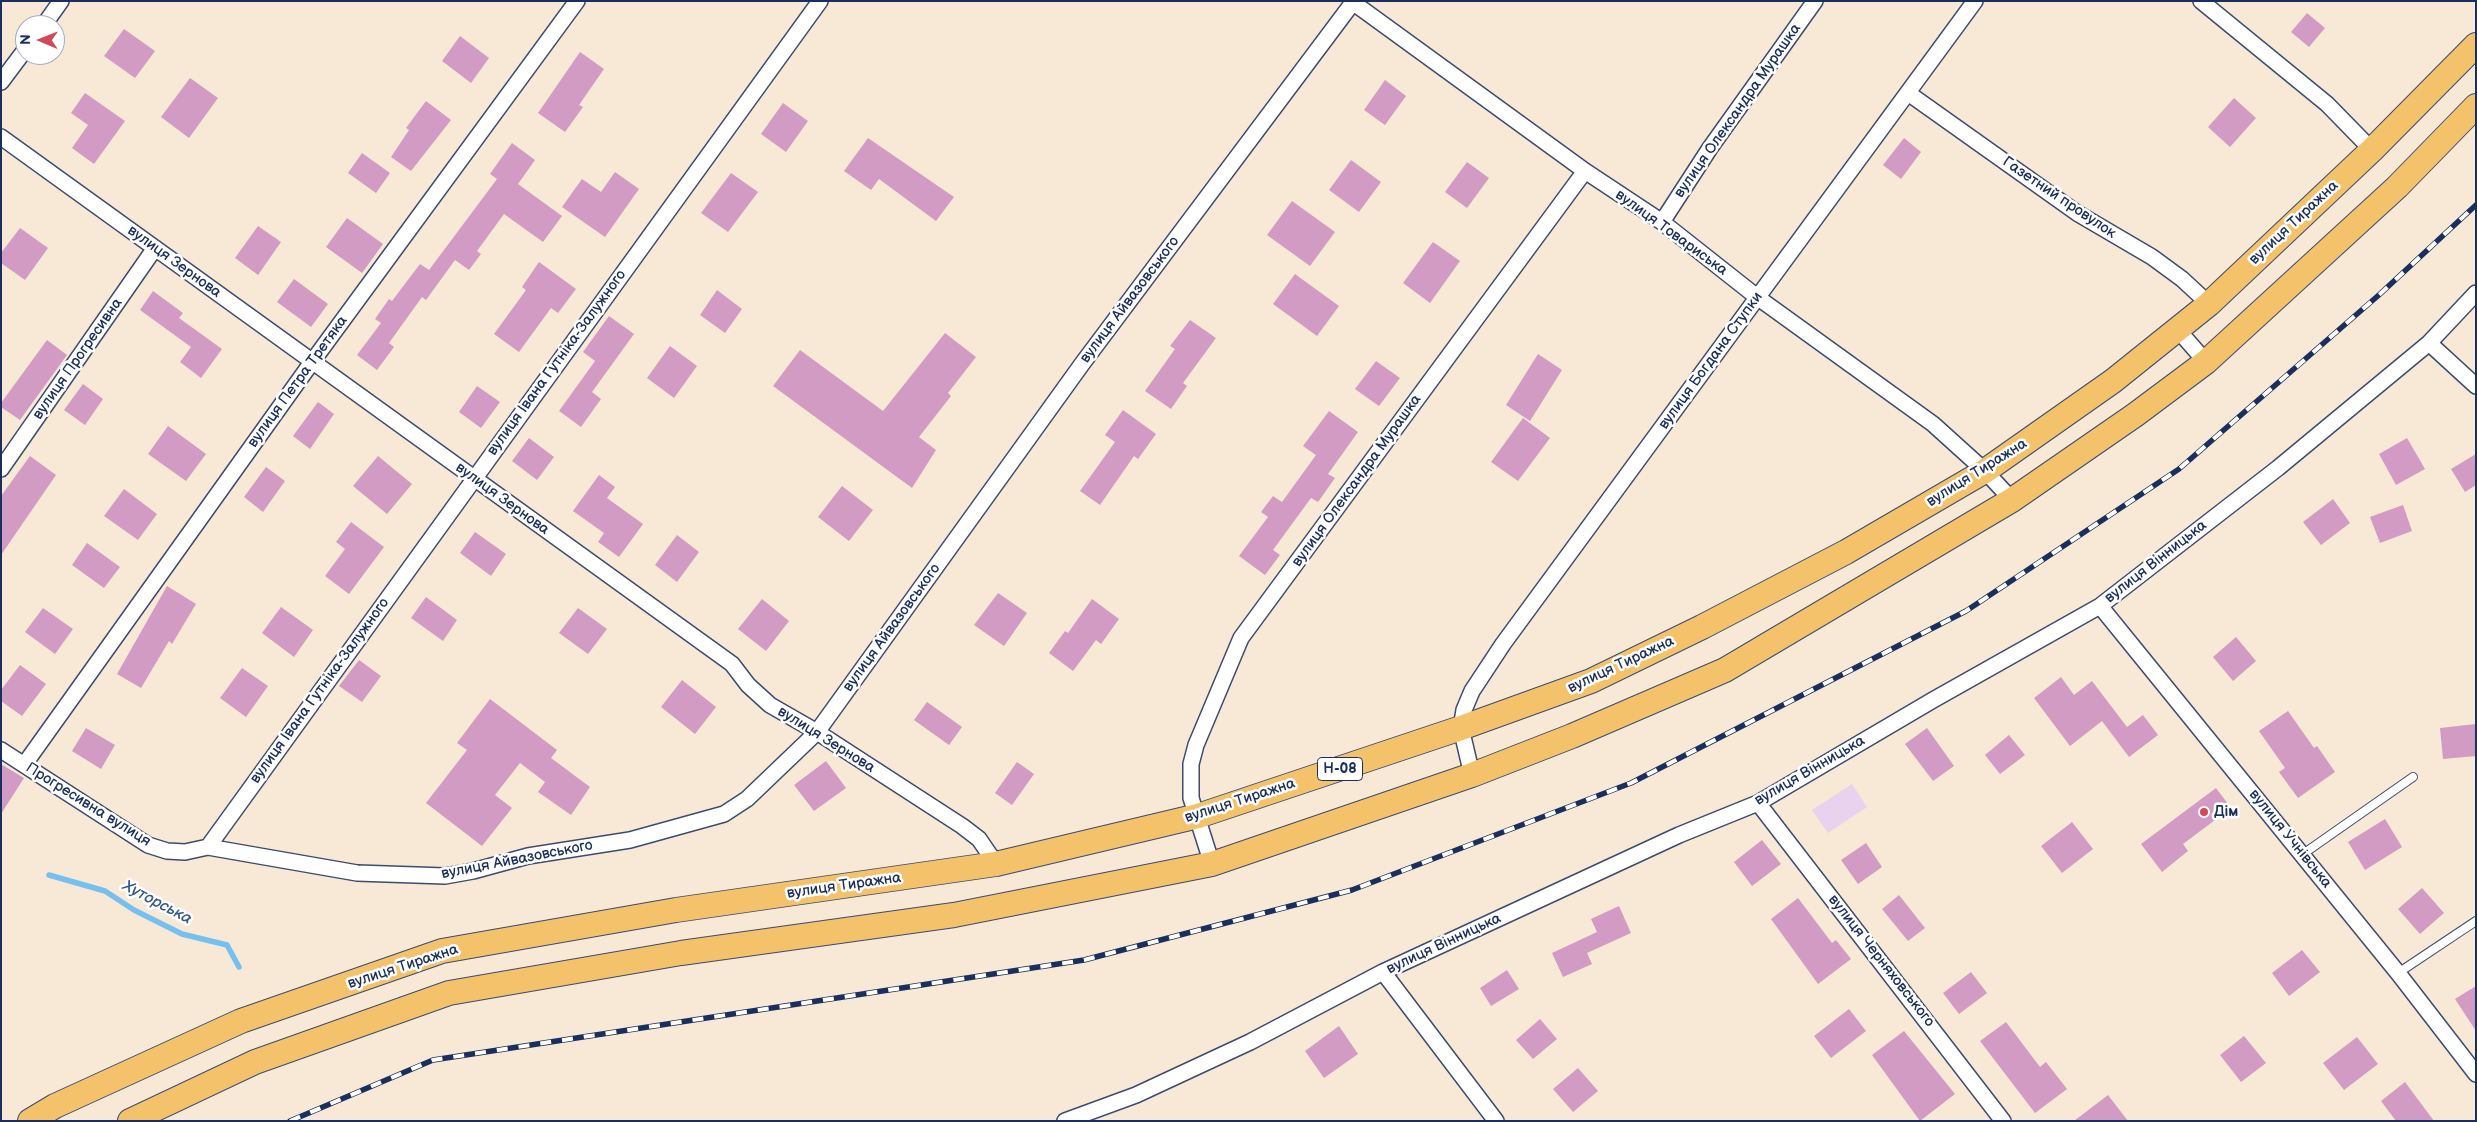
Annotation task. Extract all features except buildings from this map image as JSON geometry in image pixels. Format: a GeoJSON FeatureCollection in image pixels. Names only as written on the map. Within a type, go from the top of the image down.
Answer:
{"type":"FeatureCollection","features":[{"type":"Feature","properties":{"kind":"main road","name":"вулиця Тиражна"},"geometry":{"type":"LineString","coordinates":[[30,1121],[56,1106],[241,1021],[442,951],[667,912],[996,864],[1198,816],[1461,728],[1591,681],[1702,627],[1846,552],[1985,471],[2113,381],[2209,304],[2372,150],[2476,45]]}},
{"type":"Feature","properties":{"kind":"main road"},"geometry":{"type":"LineString","coordinates":[[130,1121],[255,1062],[449,993],[681,953],[954,915],[1212,864],[1472,775],[1572,736],[1724,670],[2012,500],[2135,415],[2206,362],[2397,187],[2476,106]]}},
{"type":"Feature","properties":{"kind":"street"},"geometry":{"type":"LineString","coordinates":[[51,15],[61,1]]}},
{"type":"Feature","properties":{"kind":"street","name":"вулиця Петра Третяка"},"geometry":{"type":"LineString","coordinates":[[24,765],[312,362],[576,1]]}},
{"type":"Feature","properties":{"kind":"street","name":"вулиця Івана Гутніка-Залужного"},"geometry":{"type":"LineString","coordinates":[[208,847],[473,478],[820,1]]}},
{"type":"Feature","properties":{"kind":"street","name":"вулиця Олександра Мурашка"},"geometry":{"type":"LineString","coordinates":[[1662,222],[1744,99],[1815,1]]}},
{"type":"Feature","properties":{"kind":"street","name":"вулиця Богдана Ступки"},"geometry":{"type":"LineString","coordinates":[[1461,728],[1464,710],[1472,691],[1503,644],[1975,1]]}},
{"type":"Feature","properties":{"kind":"street"},"geometry":{"type":"LineString","coordinates":[[2201,1],[2327,104],[2372,150]]}},
{"type":"Feature","properties":{"kind":"street","name":"вулиця Товариська"},"geometry":{"type":"LineString","coordinates":[[1353,2],[1585,171],[1662,222],[1757,297],[1932,424],[1985,471],[2012,500]]}},
{"type":"Feature","properties":{"kind":"street","name":"вулиця Айвазовського"},"geometry":{"type":"LineString","coordinates":[[208,847],[357,873],[445,876],[473,871],[528,856],[630,840],[724,814],[747,799],[817,732],[1082,364],[1353,2]]}},
{"type":"Feature","properties":{"kind":"street"},"geometry":{"type":"LineString","coordinates":[[1,82],[15,63]]}},
{"type":"Feature","properties":{"kind":"street","name":"Газетний провулок"},"geometry":{"type":"LineString","coordinates":[[1908,93],[2077,213],[2152,257],[2182,279],[2209,304]]}},
{"type":"Feature","properties":{"kind":"street","name":"вулиця Зернова"},"geometry":{"type":"LineString","coordinates":[[1,138],[732,664],[748,685],[770,705],[817,732],[962,826],[979,840],[996,864]]}},
{"type":"Feature","properties":{"kind":"street","name":"вулиця Олександра Мурашка"},"geometry":{"type":"LineString","coordinates":[[1212,864],[1192,798],[1190,780],[1196,745],[1241,638],[1585,171]]}},
{"type":"Feature","properties":{"kind":"street","name":"вулиця Прогресивна"},"geometry":{"type":"LineString","coordinates":[[1,469],[155,248]]}},
{"type":"Feature","properties":{"kind":"street","name":"вулиця Вінницька"},"geometry":{"type":"LineString","coordinates":[[1065,1121],[1136,1095],[1224,1054],[1383,972],[1679,835],[1758,803],[1933,700],[2100,606],[2278,468],[2429,344],[2476,293]]}},
{"type":"Feature","properties":{"kind":"street"},"geometry":{"type":"LineString","coordinates":[[2178,330],[2206,362]]}},
{"type":"Feature","properties":{"kind":"street"},"geometry":{"type":"LineString","coordinates":[[2429,344],[2476,386]]}},
{"type":"Feature","properties":{"kind":"street","name":"вулиця Учнівська"},"geometry":{"type":"LineString","coordinates":[[2100,606],[2398,972],[2476,1074]]}},
{"type":"Feature","properties":{"kind":"street"},"geometry":{"type":"LineString","coordinates":[[1461,728],[1472,775]]}},
{"type":"Feature","properties":{"kind":"street","name":"Прогресивна вулиця"},"geometry":{"type":"LineString","coordinates":[[1,750],[148,845],[167,851],[184,852],[208,847]]}},
{"type":"Feature","properties":{"kind":"street","name":"вулиця Черняховського"},"geometry":{"type":"LineString","coordinates":[[1758,803],[2003,1121]]}},
{"type":"Feature","properties":{"kind":"street"},"geometry":{"type":"LineString","coordinates":[[1383,972],[1496,1121]]}},
{"type":"Feature","properties":{"kind":"lane"},"geometry":{"type":"LineString","coordinates":[[2303,854],[2413,777]]}},
{"type":"Feature","properties":{"kind":"lane"},"geometry":{"type":"LineString","coordinates":[[2398,972],[2476,921]]}},
{"type":"Feature","properties":{"kind":"shaded area"},"geometry":{"type":"Polygon","coordinates":[[[1852,784],[1867,807],[1828,833],[1812,810],[1852,784]]]}},
{"type":"Feature","properties":{"kind":"waterway","name":"Хуторська"},"geometry":{"type":"LineString","coordinates":[[49,875],[105,891],[134,910],[182,934],[227,945],[239,967]]}},
{"type":"Feature","properties":{"kind":"railway"},"geometry":{"type":"LineString","coordinates":[[290,1121],[433,1060],[1084,960],[1352,890],[1631,783],[1966,611],[2179,469],[2380,294],[2476,205]]}},
{"type":"Feature","properties":{"kind":"place","name":"Дім"},"geometry":{"type":"Point","coordinates":[2204,812]}}]}
